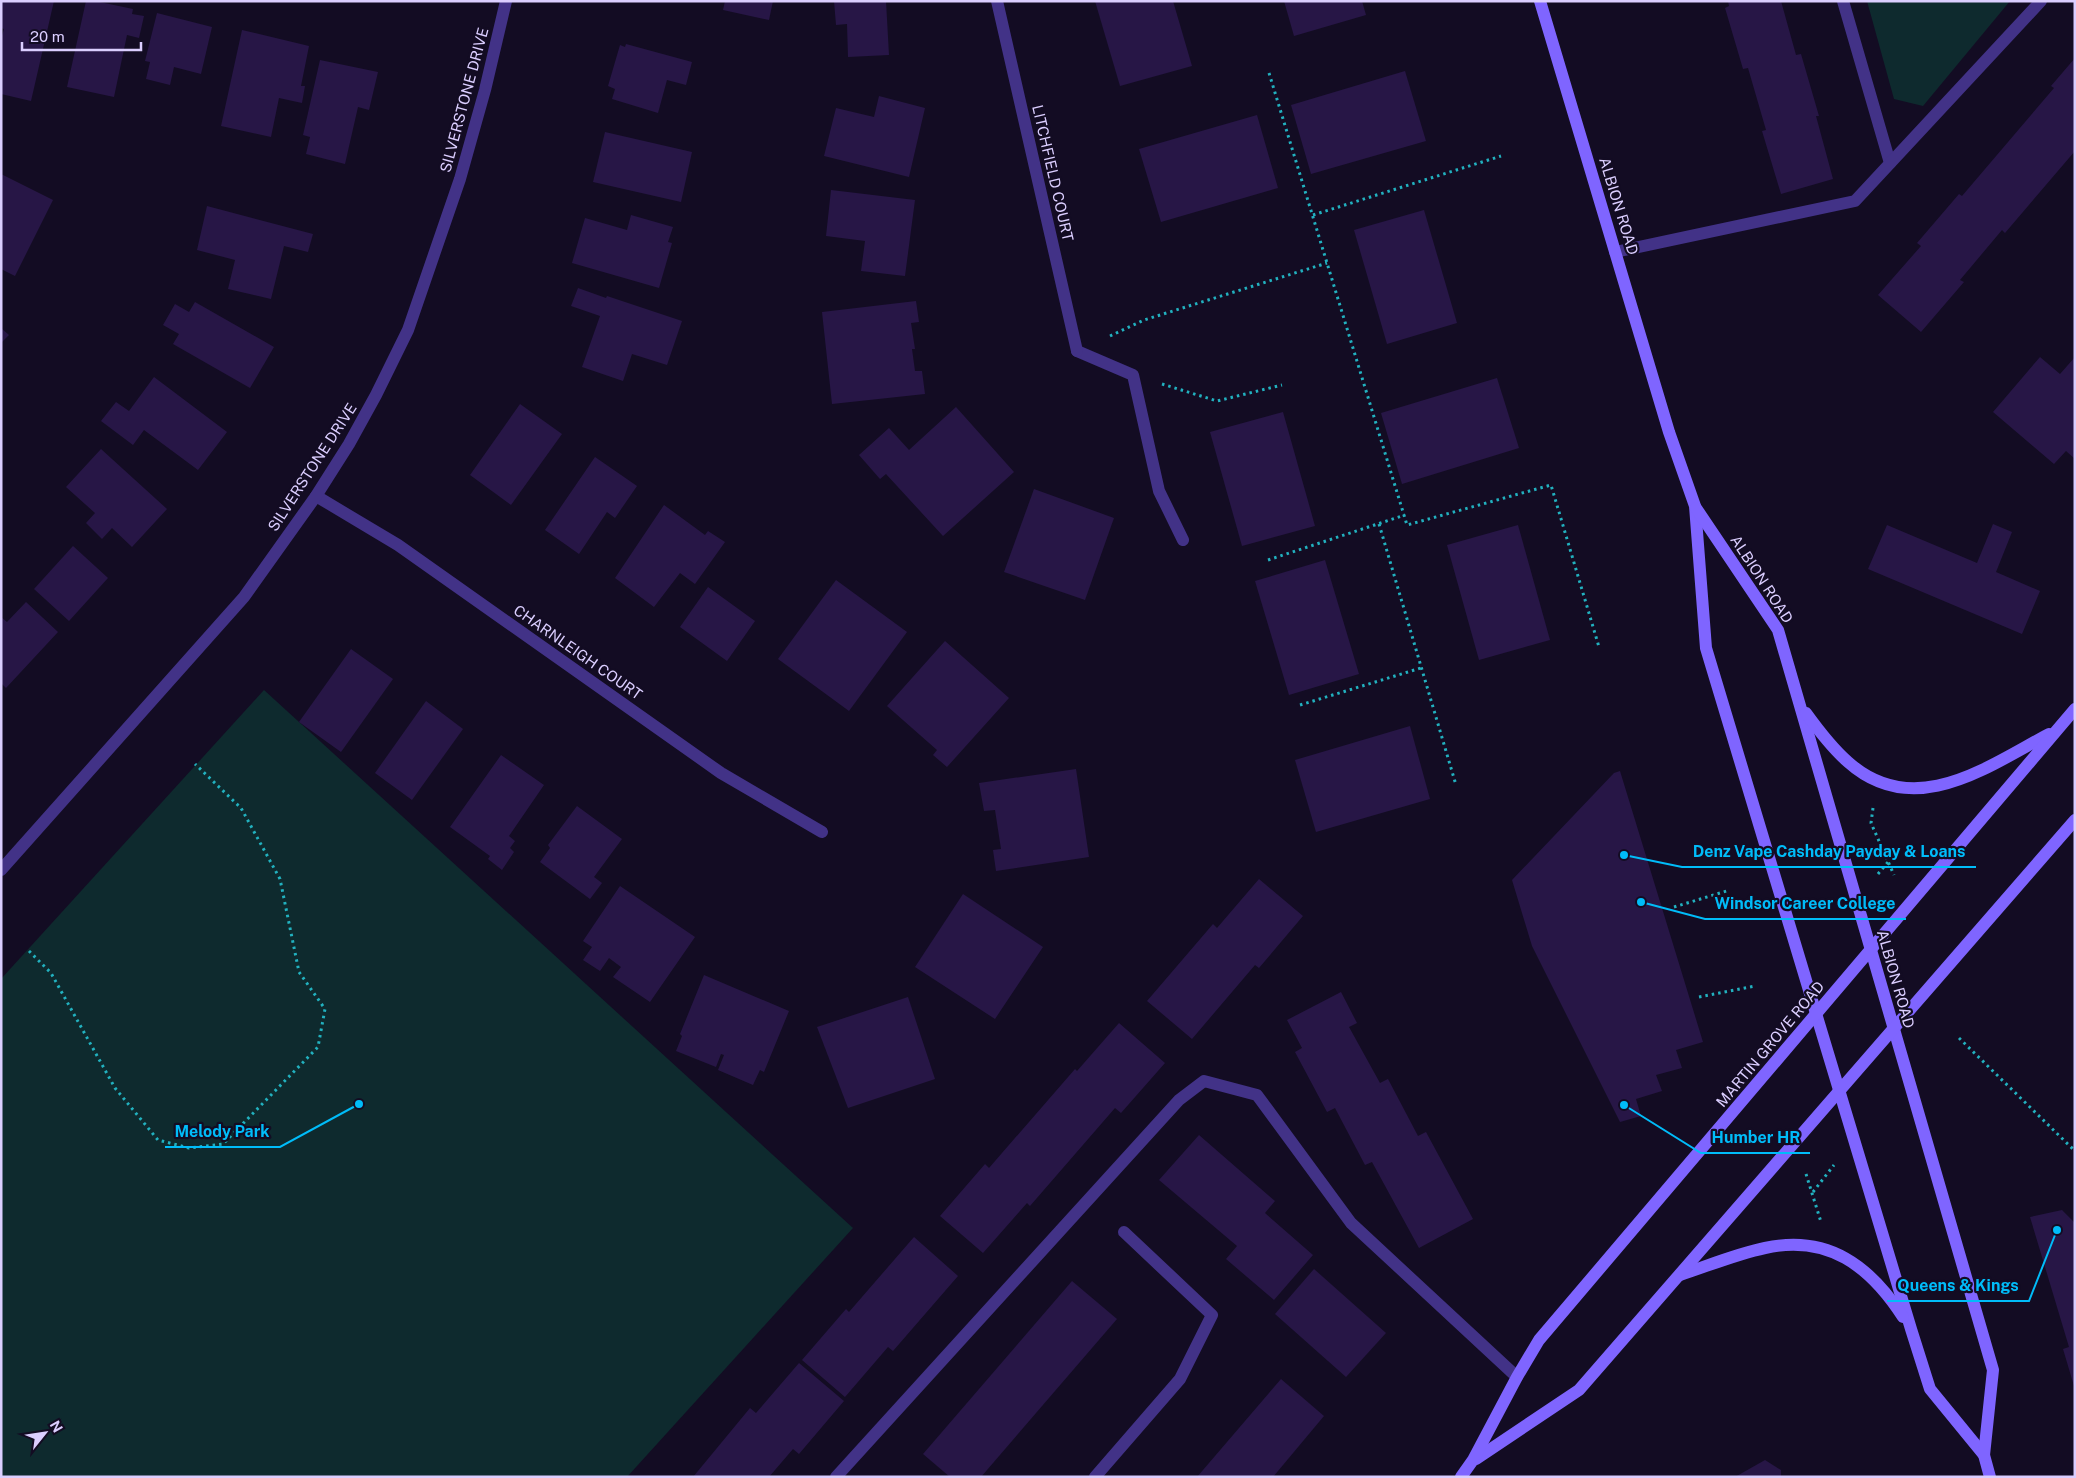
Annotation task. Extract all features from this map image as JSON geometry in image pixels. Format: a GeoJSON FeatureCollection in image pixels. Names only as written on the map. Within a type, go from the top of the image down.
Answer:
{"type":"FeatureCollection","features":[{"type":"Feature","properties":{"kind":"main road","name":"ALBION ROAD"},"geometry":{"type":"LineString","coordinates":[[1540,1],[1669,432],[1694,506],[1706,648],[1911,1329],[1930,1389],[1984,1455]]}},
{"type":"Feature","properties":{"kind":"main road","name":"ALBION ROAD"},"geometry":{"type":"LineString","coordinates":[[1694,506],[1778,630],[1993,1370],[1984,1455],[1990,1477]]}},
{"type":"Feature","properties":{"kind":"main road"},"geometry":{"type":"LineString","coordinates":[[1800,706],[1828,743],[1849,764],[1875,780],[1898,787],[1928,788],[1952,783],[2056,731]]}},
{"type":"Feature","properties":{"kind":"main road","name":"MARTIN GROVE ROAD"},"geometry":{"type":"LineString","coordinates":[[1460,1477],[1474,1460],[1517,1377],[1539,1340],[2075,709]]}},
{"type":"Feature","properties":{"kind":"main road","name":"MARTIN GROVE ROAD"},"geometry":{"type":"LineString","coordinates":[[1474,1460],[1580,1390],[1893,1027],[2075,820]]}},
{"type":"Feature","properties":{"kind":"main road"},"geometry":{"type":"LineString","coordinates":[[1679,1275],[1766,1248],[1797,1245],[1826,1248],[1848,1259],[1870,1277],[1892,1300],[1911,1329]]}},
{"type":"Feature","properties":{"kind":"street","name":"SILVERSTONE DRIVE"},"geometry":{"type":"LineString","coordinates":[[1,870],[244,597],[316,496],[376,395],[408,330],[460,179],[485,90],[506,1]]}},
{"type":"Feature","properties":{"kind":"street","name":"LITCHFIELD COURT"},"geometry":{"type":"LineString","coordinates":[[997,1],[1077,351]]}},
{"type":"Feature","properties":{"kind":"street"},"geometry":{"type":"LineString","coordinates":[[1843,1],[1890,163]]}},
{"type":"Feature","properties":{"kind":"street"},"geometry":{"type":"LineString","coordinates":[[1615,252],[1855,201],[2042,1]]}},
{"type":"Feature","properties":{"kind":"street"},"geometry":{"type":"LineString","coordinates":[[1077,351],[1132,375],[1159,491],[1183,540]]}},
{"type":"Feature","properties":{"kind":"street","name":"CHARNLEIGH COURT"},"geometry":{"type":"LineString","coordinates":[[316,496],[398,545],[721,773],[822,832]]}},
{"type":"Feature","properties":{"kind":"street"},"geometry":{"type":"LineString","coordinates":[[836,1477],[1179,1100],[1204,1081],[1257,1096],[1351,1223],[1517,1377]]}},
{"type":"Feature","properties":{"kind":"street"},"geometry":{"type":"LineString","coordinates":[[1095,1477],[1180,1379],[1212,1315],[1124,1232]]}},
{"type":"Feature","properties":{"kind":"path"},"geometry":{"type":"LineString","coordinates":[[1269,73],[1407,525],[1551,485],[1599,647]]}},
{"type":"Feature","properties":{"kind":"path"},"geometry":{"type":"LineString","coordinates":[[1313,215],[1501,156]]}},
{"type":"Feature","properties":{"kind":"path"},"geometry":{"type":"LineString","coordinates":[[1077,351],[1144,320],[1327,263]]}},
{"type":"Feature","properties":{"kind":"path"},"geometry":{"type":"LineString","coordinates":[[1132,375],[1217,401],[1282,386]]}},
{"type":"Feature","properties":{"kind":"path"},"geometry":{"type":"LineString","coordinates":[[1268,560],[1405,515]]}},
{"type":"Feature","properties":{"kind":"path"},"geometry":{"type":"LineString","coordinates":[[1379,524],[1456,785]]}},
{"type":"Feature","properties":{"kind":"path"},"geometry":{"type":"LineString","coordinates":[[1300,705],[1421,668]]}},
{"type":"Feature","properties":{"kind":"path"},"geometry":{"type":"LineString","coordinates":[[29,951],[51,973],[115,1088],[158,1140],[189,1148],[223,1144],[318,1047],[325,1009],[299,972],[280,879],[241,808],[195,764]]}},
{"type":"Feature","properties":{"kind":"path"},"geometry":{"type":"LineString","coordinates":[[1873,804],[1871,823],[1894,875]]}},
{"type":"Feature","properties":{"kind":"path"},"geometry":{"type":"LineString","coordinates":[[1878,874],[1888,862]]}},
{"type":"Feature","properties":{"kind":"path"},"geometry":{"type":"LineString","coordinates":[[1674,907],[1730,890]]}},
{"type":"Feature","properties":{"kind":"path"},"geometry":{"type":"LineString","coordinates":[[1699,997],[1755,986]]}},
{"type":"Feature","properties":{"kind":"path"},"geometry":{"type":"LineString","coordinates":[[1959,1038],[2075,1151]]}},
{"type":"Feature","properties":{"kind":"path"},"geometry":{"type":"LineString","coordinates":[[1812,1192],[1835,1164]]}},
{"type":"Feature","properties":{"kind":"path"},"geometry":{"type":"LineString","coordinates":[[1806,1174],[1822,1226]]}},
{"type":"Feature","properties":{"kind":"green space"},"geometry":{"type":"Polygon","coordinates":[[[1867,1],[2010,1],[1923,106],[1894,99],[1867,1]]]}},
{"type":"Feature","properties":{"kind":"green space"},"geometry":{"type":"Polygon","coordinates":[[[264,690],[853,1228],[627,1477],[1,1477],[1,979],[264,690]]]}},
{"type":"Feature","properties":{"kind":"building"},"geometry":{"type":"Polygon","coordinates":[[[1,1],[54,1],[31,101],[1,94],[1,39],[4,29],[1,28],[1,1]]]}},
{"type":"Feature","properties":{"kind":"building"},"geometry":{"type":"Polygon","coordinates":[[[86,1],[95,1],[133,9],[132,14],[144,16],[139,38],[127,35],[114,97],[67,87],[86,1]]]}},
{"type":"Feature","properties":{"kind":"building"},"geometry":{"type":"Polygon","coordinates":[[[725,1],[773,1],[769,20],[723,10],[725,1]]]}},
{"type":"Feature","properties":{"kind":"building"},"geometry":{"type":"Polygon","coordinates":[[[834,1],[886,1],[889,55],[848,57],[847,24],[836,25],[834,1]]]}},
{"type":"Feature","properties":{"kind":"building"},"geometry":{"type":"Polygon","coordinates":[[[1095,1],[1173,1],[1192,66],[1120,86],[1095,1]]]}},
{"type":"Feature","properties":{"kind":"building"},"geometry":{"type":"Polygon","coordinates":[[[1284,1],[1362,1],[1366,15],[1294,36],[1284,1]]]}},
{"type":"Feature","properties":{"kind":"building"},"geometry":{"type":"Polygon","coordinates":[[[1728,1],[1781,1],[1796,55],[1801,54],[1819,116],[1816,116],[1833,179],[1781,194],[1762,131],[1766,130],[1748,68],[1743,69],[1725,8],[1729,6],[1728,1]]]}},
{"type":"Feature","properties":{"kind":"building"},"geometry":{"type":"Polygon","coordinates":[[[157,13],[212,27],[201,74],[174,67],[170,85],[146,79],[150,62],[145,61],[157,13]]]}},
{"type":"Feature","properties":{"kind":"building"},"geometry":{"type":"Polygon","coordinates":[[[242,30],[309,46],[301,86],[305,86],[302,103],[279,98],[271,137],[221,126],[242,30]]]}},
{"type":"Feature","properties":{"kind":"building"},"geometry":{"type":"Polygon","coordinates":[[[626,44],[692,62],[686,85],[667,80],[658,113],[612,99],[615,89],[608,86],[620,45],[625,47],[626,44]]]}},
{"type":"Feature","properties":{"kind":"building"},"geometry":{"type":"Polygon","coordinates":[[[2075,58],[2075,151],[2005,233],[2002,230],[1960,280],[1964,282],[1921,332],[1878,295],[1921,246],[1917,243],[1959,194],[1962,196],[2054,88],[2051,86],[2075,58]]]}},
{"type":"Feature","properties":{"kind":"building"},"geometry":{"type":"Polygon","coordinates":[[[320,60],[378,72],[369,110],[358,107],[345,164],[306,154],[310,137],[303,135],[320,60]]]}},
{"type":"Feature","properties":{"kind":"building"},"geometry":{"type":"Polygon","coordinates":[[[1405,71],[1426,141],[1311,174],[1291,105],[1405,71]]]}},
{"type":"Feature","properties":{"kind":"building"},"geometry":{"type":"Polygon","coordinates":[[[879,96],[925,108],[909,177],[824,156],[836,108],[874,117],[879,96]]]}},
{"type":"Feature","properties":{"kind":"building"},"geometry":{"type":"Polygon","coordinates":[[[1257,115],[1278,188],[1161,222],[1139,149],[1257,115]]]}},
{"type":"Feature","properties":{"kind":"building"},"geometry":{"type":"Polygon","coordinates":[[[605,132],[692,152],[681,202],[593,182],[605,132]]]}},
{"type":"Feature","properties":{"kind":"building"},"geometry":{"type":"Polygon","coordinates":[[[1,174],[53,200],[15,276],[1,269],[1,174]]]}},
{"type":"Feature","properties":{"kind":"building"},"geometry":{"type":"Polygon","coordinates":[[[831,190],[915,200],[905,276],[861,271],[865,241],[826,236],[831,190]]]}},
{"type":"Feature","properties":{"kind":"building"},"geometry":{"type":"Polygon","coordinates":[[[207,206],[313,234],[308,252],[284,246],[271,299],[228,289],[235,260],[197,250],[207,206]]]}},
{"type":"Feature","properties":{"kind":"building"},"geometry":{"type":"Polygon","coordinates":[[[1424,210],[1457,323],[1387,344],[1354,230],[1424,210]]]}},
{"type":"Feature","properties":{"kind":"building"},"geometry":{"type":"Polygon","coordinates":[[[631,215],[673,227],[668,242],[672,243],[659,288],[572,263],[585,218],[627,230],[631,215]]]}},
{"type":"Feature","properties":{"kind":"building"},"geometry":{"type":"Polygon","coordinates":[[[578,288],[682,321],[667,365],[632,354],[623,381],[582,367],[600,316],[571,306],[578,288]]]}},
{"type":"Feature","properties":{"kind":"building"},"geometry":{"type":"Polygon","coordinates":[[[916,301],[919,322],[911,323],[915,349],[912,349],[915,371],[922,371],[925,394],[832,404],[822,312],[916,301]]]}},
{"type":"Feature","properties":{"kind":"building"},"geometry":{"type":"Polygon","coordinates":[[[195,302],[274,347],[250,388],[173,344],[179,334],[163,325],[175,304],[189,312],[195,302]]]}},
{"type":"Feature","properties":{"kind":"building"},"geometry":{"type":"Polygon","coordinates":[[[1,328],[9,335],[1,343],[1,328]]]}},
{"type":"Feature","properties":{"kind":"building"},"geometry":{"type":"Polygon","coordinates":[[[2040,357],[2060,374],[2075,357],[2075,459],[2066,451],[2054,464],[1993,412],[2040,357]]]}},
{"type":"Feature","properties":{"kind":"building"},"geometry":{"type":"Polygon","coordinates":[[[154,377],[227,432],[198,470],[144,430],[133,445],[101,421],[116,402],[129,411],[154,377]]]}},
{"type":"Feature","properties":{"kind":"building"},"geometry":{"type":"Polygon","coordinates":[[[1497,378],[1519,448],[1402,484],[1381,413],[1497,378]]]}},
{"type":"Feature","properties":{"kind":"building"},"geometry":{"type":"Polygon","coordinates":[[[520,404],[562,434],[511,505],[470,475],[520,404]]]}},
{"type":"Feature","properties":{"kind":"building"},"geometry":{"type":"Polygon","coordinates":[[[956,407],[1014,472],[943,536],[886,474],[880,479],[859,455],[889,428],[909,450],[956,407]]]}},
{"type":"Feature","properties":{"kind":"building"},"geometry":{"type":"Polygon","coordinates":[[[1283,412],[1315,526],[1242,546],[1210,432],[1283,412]]]}},
{"type":"Feature","properties":{"kind":"building"},"geometry":{"type":"Polygon","coordinates":[[[101,449],[167,509],[132,547],[112,528],[102,539],[86,523],[95,513],[66,487],[101,449]]]}},
{"type":"Feature","properties":{"kind":"building"},"geometry":{"type":"Polygon","coordinates":[[[595,457],[637,486],[615,518],[607,512],[579,554],[545,530],[595,457]]]}},
{"type":"Feature","properties":{"kind":"building"},"geometry":{"type":"Polygon","coordinates":[[[1034,489],[1114,518],[1085,600],[1004,572],[1034,489]]]}},
{"type":"Feature","properties":{"kind":"building"},"geometry":{"type":"Polygon","coordinates":[[[664,505],[705,535],[708,531],[725,542],[695,584],[680,573],[654,607],[615,578],[664,505]]]}},
{"type":"Feature","properties":{"kind":"building"},"geometry":{"type":"Polygon","coordinates":[[[1993,524],[2012,532],[1996,572],[2040,591],[2022,634],[1868,569],[1887,525],[1977,563],[1993,524]]]}},
{"type":"Feature","properties":{"kind":"building"},"geometry":{"type":"Polygon","coordinates":[[[1518,525],[1550,640],[1479,660],[1447,545],[1518,525]]]}},
{"type":"Feature","properties":{"kind":"building"},"geometry":{"type":"Polygon","coordinates":[[[73,546],[108,578],[69,621],[34,589],[73,546]]]}},
{"type":"Feature","properties":{"kind":"building"},"geometry":{"type":"Polygon","coordinates":[[[1325,560],[1359,674],[1289,695],[1255,581],[1325,560]]]}},
{"type":"Feature","properties":{"kind":"building"},"geometry":{"type":"Polygon","coordinates":[[[836,580],[907,632],[849,711],[778,659],[836,580]]]}},
{"type":"Feature","properties":{"kind":"building"},"geometry":{"type":"Polygon","coordinates":[[[708,587],[755,621],[727,661],[680,627],[708,587]]]}},
{"type":"Feature","properties":{"kind":"building"},"geometry":{"type":"Polygon","coordinates":[[[26,602],[58,632],[6,688],[1,683],[1,617],[7,622],[26,602]]]}},
{"type":"Feature","properties":{"kind":"building"},"geometry":{"type":"Polygon","coordinates":[[[945,641],[1009,698],[947,767],[933,755],[937,750],[887,706],[945,641]]]}},
{"type":"Feature","properties":{"kind":"building"},"geometry":{"type":"Polygon","coordinates":[[[351,649],[393,679],[341,752],[299,722],[351,649]]]}},
{"type":"Feature","properties":{"kind":"building"},"geometry":{"type":"Polygon","coordinates":[[[426,701],[463,729],[412,800],[375,773],[426,701]]]}},
{"type":"Feature","properties":{"kind":"building"},"geometry":{"type":"Polygon","coordinates":[[[1410,726],[1430,799],[1316,832],[1295,760],[1410,726]]]}},
{"type":"Feature","properties":{"kind":"building"},"geometry":{"type":"Polygon","coordinates":[[[501,755],[544,785],[509,836],[515,841],[510,848],[514,852],[502,870],[488,859],[490,856],[450,827],[501,755]]]}},
{"type":"Feature","properties":{"kind":"building"},"geometry":{"type":"Polygon","coordinates":[[[1076,769],[1089,857],[996,871],[993,850],[1001,849],[995,810],[984,811],[979,783],[1076,769]]]}},
{"type":"Feature","properties":{"kind":"building"},"geometry":{"type":"Polygon","coordinates":[[[1620,771],[1703,1042],[1676,1050],[1682,1068],[1656,1075],[1662,1091],[1636,1099],[1641,1116],[1620,1122],[1532,946],[1512,880],[1614,773],[1620,771]]]}},
{"type":"Feature","properties":{"kind":"building"},"geometry":{"type":"Polygon","coordinates":[[[577,806],[622,839],[594,877],[602,883],[590,899],[540,862],[550,848],[548,845],[577,806]]]}},
{"type":"Feature","properties":{"kind":"building"},"geometry":{"type":"Polygon","coordinates":[[[1259,879],[1303,916],[1259,968],[1255,965],[1192,1039],[1147,1001],[1213,924],[1217,928],[1259,879]]]}},
{"type":"Feature","properties":{"kind":"building"},"geometry":{"type":"Polygon","coordinates":[[[620,886],[695,937],[650,1002],[613,977],[621,967],[609,958],[600,971],[583,960],[592,947],[583,941],[620,886]]]}},
{"type":"Feature","properties":{"kind":"building"},"geometry":{"type":"Polygon","coordinates":[[[963,894],[1043,947],[995,1019],[915,967],[963,894]]]}},
{"type":"Feature","properties":{"kind":"building"},"geometry":{"type":"Polygon","coordinates":[[[704,975],[789,1011],[764,1072],[760,1070],[753,1085],[718,1070],[724,1055],[721,1054],[716,1067],[676,1051],[682,1036],[680,1034],[704,975]]]}},
{"type":"Feature","properties":{"kind":"building"},"geometry":{"type":"Polygon","coordinates":[[[1341,992],[1357,1023],[1349,1027],[1380,1083],[1388,1079],[1418,1136],[1426,1132],[1473,1219],[1419,1248],[1372,1162],[1365,1165],[1335,1108],[1327,1112],[1295,1052],[1302,1048],[1287,1020],[1341,992]]]}},
{"type":"Feature","properties":{"kind":"building"},"geometry":{"type":"Polygon","coordinates":[[[908,997],[935,1079],[848,1108],[817,1027],[908,997]]]}},
{"type":"Feature","properties":{"kind":"building"},"geometry":{"type":"Polygon","coordinates":[[[1119,1023],[1165,1063],[1121,1113],[1115,1108],[1030,1206],[1027,1203],[983,1253],[940,1216],[985,1164],[989,1168],[1075,1069],[1077,1071],[1119,1023]]]}},
{"type":"Feature","properties":{"kind":"building"},"geometry":{"type":"Polygon","coordinates":[[[1199,1135],[1275,1201],[1265,1213],[1313,1255],[1274,1300],[1226,1259],[1237,1246],[1159,1180],[1199,1135]]]}},
{"type":"Feature","properties":{"kind":"building"},"geometry":{"type":"Polygon","coordinates":[[[2062,1210],[2075,1223],[2074,1386],[2063,1349],[2069,1347],[2030,1217],[2062,1210]]]}},
{"type":"Feature","properties":{"kind":"building"},"geometry":{"type":"Polygon","coordinates":[[[914,1237],[958,1276],[893,1351],[888,1347],[845,1397],[802,1360],[846,1309],[849,1312],[914,1237]]]}},
{"type":"Feature","properties":{"kind":"building"},"geometry":{"type":"Polygon","coordinates":[[[1314,1269],[1386,1333],[1346,1377],[1275,1314],[1314,1269]]]}},
{"type":"Feature","properties":{"kind":"building"},"geometry":{"type":"Polygon","coordinates":[[[1072,1281],[1117,1319],[981,1477],[950,1477],[923,1454],[1072,1281]]]}},
{"type":"Feature","properties":{"kind":"building"},"geometry":{"type":"Polygon","coordinates":[[[799,1363],[844,1401],[799,1454],[793,1449],[769,1477],[693,1477],[750,1408],[756,1413],[799,1363]]]}},
{"type":"Feature","properties":{"kind":"building"},"geometry":{"type":"Polygon","coordinates":[[[1281,1379],[1324,1416],[1273,1477],[1197,1477],[1281,1379]]]}},
{"type":"Feature","properties":{"kind":"building"},"geometry":{"type":"Polygon","coordinates":[[[1765,1460],[1781,1470],[1781,1477],[1735,1477],[1765,1460]]]}},
{"type":"Feature","properties":{"kind":"place","name":"Denz Vape Cashday Payday & Loans"},"geometry":{"type":"Point","coordinates":[1624,855]}},
{"type":"Feature","properties":{"kind":"place","name":"Windsor Career College"},"geometry":{"type":"Point","coordinates":[1641,902]}},
{"type":"Feature","properties":{"kind":"place","name":"Melody Park"},"geometry":{"type":"Point","coordinates":[359,1104]}},
{"type":"Feature","properties":{"kind":"place","name":"Humber HR"},"geometry":{"type":"Point","coordinates":[1624,1105]}},
{"type":"Feature","properties":{"kind":"place","name":"Queens & Kings"},"geometry":{"type":"Point","coordinates":[2057,1230]}}]}
